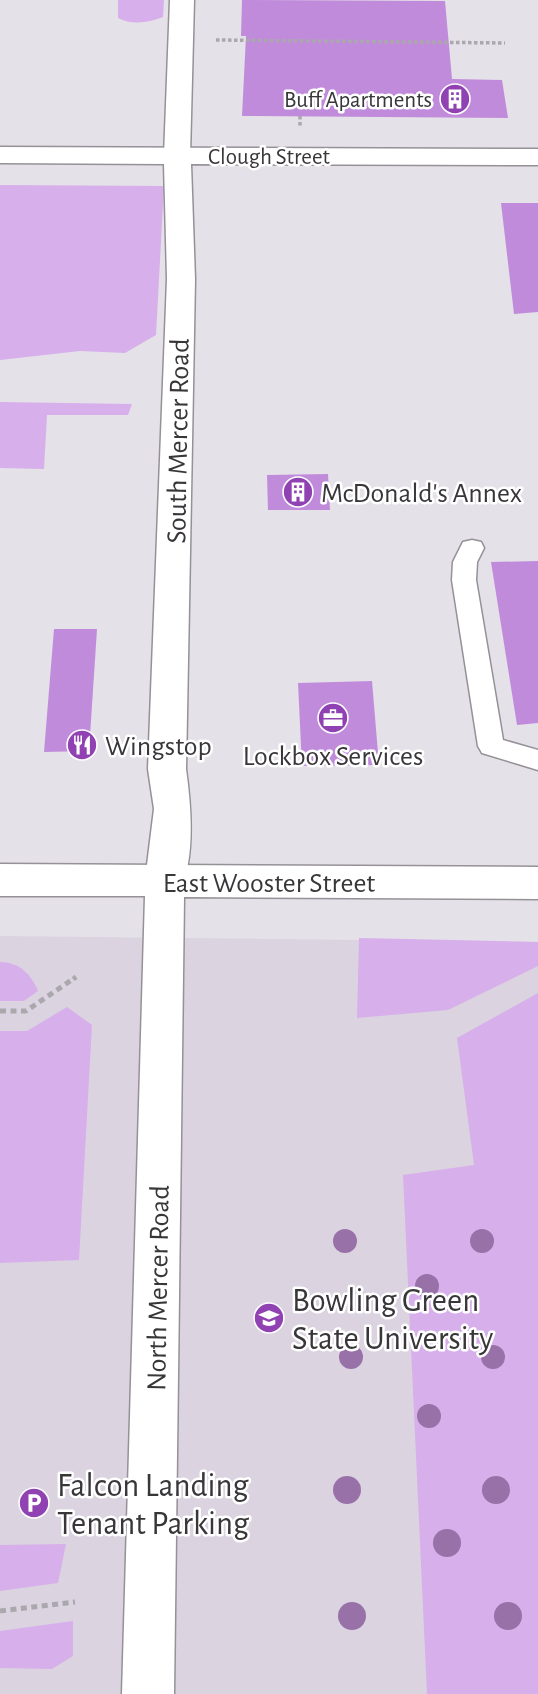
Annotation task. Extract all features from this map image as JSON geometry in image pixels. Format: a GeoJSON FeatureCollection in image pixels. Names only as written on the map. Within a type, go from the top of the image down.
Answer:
{"type":"FeatureCollection","features":[{"type":"Feature","properties":{"kind":"street","name":"South Mercer Road"},"geometry":{"type":"LineString","coordinates":[[165,881],[173,809],[167,769],[181,279],[177,156],[182,0]]}},
{"type":"Feature","properties":{"kind":"street","name":"Clough Street"},"geometry":{"type":"LineString","coordinates":[[0,155],[538,157]]}},
{"type":"Feature","properties":{"kind":"street","name":"East Wooster Street"},"geometry":{"type":"LineString","coordinates":[[0,880],[538,883]]}},
{"type":"Feature","properties":{"kind":"street","name":"North Mercer Road"},"geometry":{"type":"LineString","coordinates":[[148,1694],[165,881]]}},
{"type":"Feature","properties":{"kind":"lane"},"geometry":{"type":"LineString","coordinates":[[472,548],[465,562],[464,580],[491,746],[538,760]]}},
{"type":"Feature","properties":{"kind":"path"},"geometry":{"type":"LineString","coordinates":[[208,40],[505,43]]}},
{"type":"Feature","properties":{"kind":"path"},"geometry":{"type":"LineString","coordinates":[[0,1011],[26,1011],[76,977]]}},
{"type":"Feature","properties":{"kind":"path"},"geometry":{"type":"LineString","coordinates":[[0,1611],[75,1602]]}},
{"type":"Feature","properties":{"kind":"shaded area"},"geometry":{"type":"Polygon","coordinates":[[[118,0],[164,0],[163,17],[140,22],[123,20],[118,18],[118,0]]]}},
{"type":"Feature","properties":{"kind":"shaded area"},"geometry":{"type":"Polygon","coordinates":[[[0,185],[164,186],[156,335],[125,353],[80,351],[0,360],[0,185]]]}},
{"type":"Feature","properties":{"kind":"shaded area"},"geometry":{"type":"Polygon","coordinates":[[[0,402],[132,404],[128,415],[47,415],[44,469],[0,468],[0,402]]]}},
{"type":"Feature","properties":{"kind":"shaded area","name":"Bowling Green State University"},"geometry":{"type":"Polygon","coordinates":[[[0,936],[538,942],[538,1694],[0,1694],[0,936]]]}},
{"type":"Feature","properties":{"kind":"shaded area"},"geometry":{"type":"Polygon","coordinates":[[[359,938],[538,942],[538,966],[448,1010],[357,1018],[359,938]]]}},
{"type":"Feature","properties":{"kind":"shaded area"},"geometry":{"type":"Polygon","coordinates":[[[0,962],[13,964],[24,970],[38,991],[24,1001],[0,1001],[0,962]]]}},
{"type":"Feature","properties":{"kind":"shaded area"},"geometry":{"type":"Polygon","coordinates":[[[538,993],[538,1694],[427,1694],[403,1175],[474,1165],[457,1038],[538,993]]]}},
{"type":"Feature","properties":{"kind":"shaded area"},"geometry":{"type":"Polygon","coordinates":[[[67,1007],[92,1025],[79,1260],[0,1263],[0,1031],[27,1031],[67,1007]]]}},
{"type":"Feature","properties":{"kind":"shaded area"},"geometry":{"type":"Polygon","coordinates":[[[66,1544],[58,1583],[0,1591],[0,1545],[66,1544]]]}},
{"type":"Feature","properties":{"kind":"shaded area"},"geometry":{"type":"Polygon","coordinates":[[[73,1621],[73,1656],[52,1669],[0,1668],[0,1631],[73,1621]]]}},
{"type":"Feature","properties":{"kind":"building"},"geometry":{"type":"Polygon","coordinates":[[[242,0],[445,1],[452,79],[502,80],[508,118],[242,116],[246,36],[241,36],[242,0]]]}},
{"type":"Feature","properties":{"kind":"building"},"geometry":{"type":"Polygon","coordinates":[[[501,203],[538,203],[538,312],[514,314],[501,203]]]}},
{"type":"Feature","properties":{"kind":"building","name":"McDonald's Annex"},"geometry":{"type":"Polygon","coordinates":[[[328,474],[330,510],[268,510],[267,475],[328,474]]]}},
{"type":"Feature","properties":{"kind":"building"},"geometry":{"type":"Polygon","coordinates":[[[538,561],[538,723],[517,725],[491,562],[538,561]]]}},
{"type":"Feature","properties":{"kind":"building"},"geometry":{"type":"Polygon","coordinates":[[[54,629],[97,629],[89,751],[44,752],[54,629]]]}},
{"type":"Feature","properties":{"kind":"building","name":"Lockbox Services"},"geometry":{"type":"Polygon","coordinates":[[[372,681],[379,765],[302,766],[298,683],[372,681]]]}},
{"type":"Feature","properties":{"kind":"place","name":"Buff Apartments"},"geometry":{"type":"Point","coordinates":[455,99]}},
{"type":"Feature","properties":{"kind":"place","name":"McDonald's Annex"},"geometry":{"type":"Point","coordinates":[298,492]}},
{"type":"Feature","properties":{"kind":"place","name":"Lockbox Services"},"geometry":{"type":"Point","coordinates":[333,718]}},
{"type":"Feature","properties":{"kind":"place","name":"Wingstop"},"geometry":{"type":"Point","coordinates":[82,745]}},
{"type":"Feature","properties":{"kind":"place","name":"Bowling Green State University"},"geometry":{"type":"Point","coordinates":[269,1318]}},
{"type":"Feature","properties":{"kind":"place","name":"Falcon Landing Tenant Parking"},"geometry":{"type":"Point","coordinates":[34,1503]}}]}
